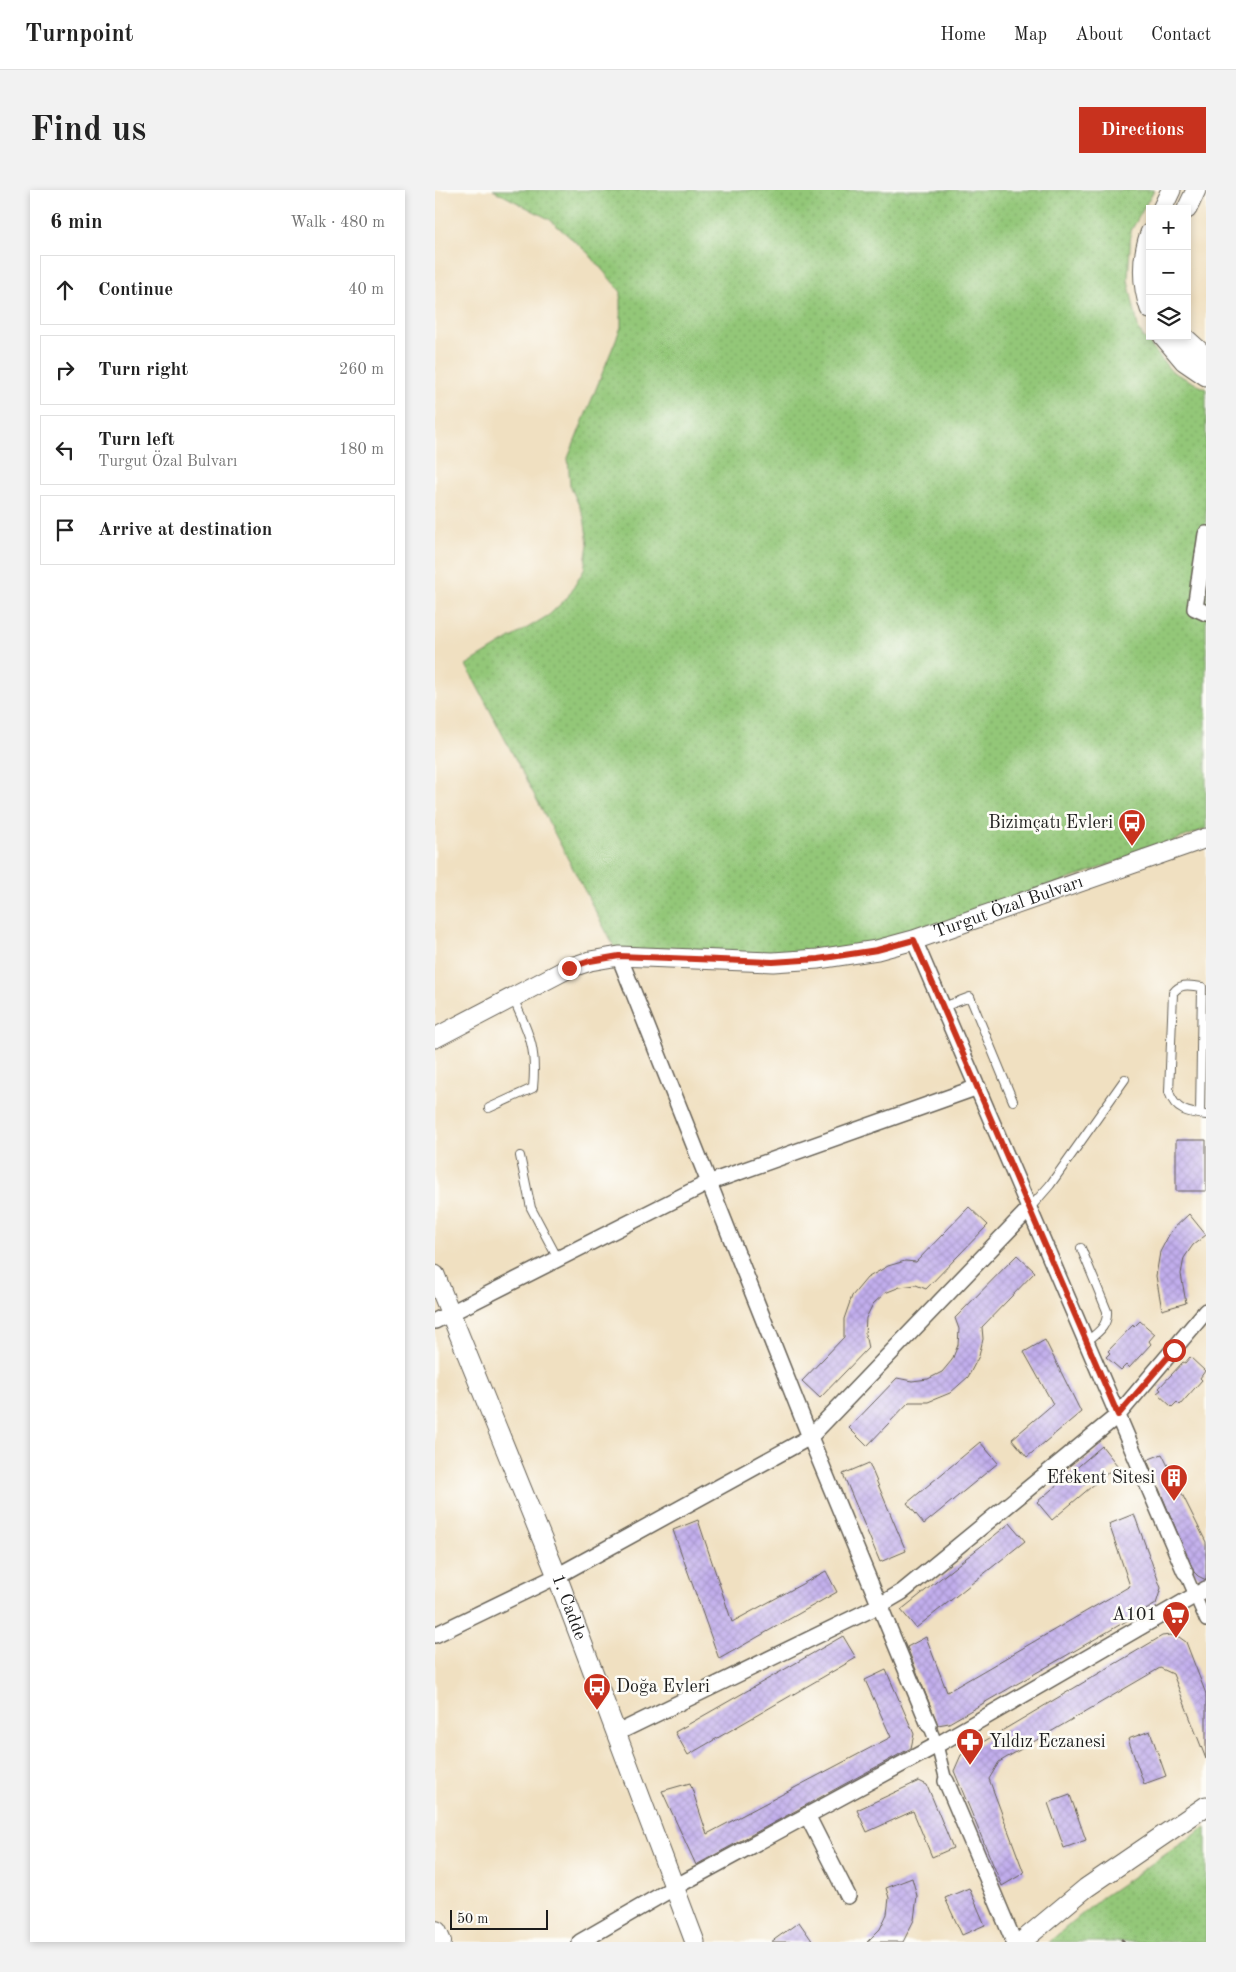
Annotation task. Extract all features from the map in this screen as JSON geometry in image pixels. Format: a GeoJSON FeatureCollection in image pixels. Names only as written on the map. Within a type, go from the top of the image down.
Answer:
{"type":"FeatureCollection","features":[{"type":"Feature","properties":{"kind":"main road"},"geometry":{"type":"LineString","coordinates":[[435,1933],[439,1942]]}},
{"type":"Feature","properties":{"kind":"street"},"geometry":{"type":"LineString","coordinates":[[1164,205],[1171,190]]}},
{"type":"Feature","properties":{"kind":"street"},"geometry":{"type":"LineString","coordinates":[[1189,205],[1196,190]]}},
{"type":"Feature","properties":{"kind":"street"},"geometry":{"type":"LineString","coordinates":[[1146,243],[1143,262],[1147,295]]}},
{"type":"Feature","properties":{"kind":"street"},"geometry":{"type":"LineString","coordinates":[[1166,340],[1184,361],[1206,376]]}},
{"type":"Feature","properties":{"kind":"street"},"geometry":{"type":"LineString","coordinates":[[1186,340],[1206,357]]}},
{"type":"Feature","properties":{"kind":"street"},"geometry":{"type":"LineString","coordinates":[[1206,534],[1195,608],[1206,613]]}},
{"type":"Feature","properties":{"kind":"street","name":"Turgut Özal Bulvarı"},"geometry":{"type":"LineString","coordinates":[[435,1038],[569,968],[590,961],[619,956],[773,962],[818,959],[877,950],[914,940],[1206,838]]}},
{"type":"Feature","properties":{"kind":"street"},"geometry":{"type":"LineString","coordinates":[[914,940],[1185,1572],[1201,1593],[1206,1621]]}},
{"type":"Feature","properties":{"kind":"street"},"geometry":{"type":"LineString","coordinates":[[619,956],[708,1184],[937,1745],[946,1781],[1014,1942]]}},
{"type":"Feature","properties":{"kind":"street"},"geometry":{"type":"LineString","coordinates":[[443,1317],[708,1184],[978,1087]]}},
{"type":"Feature","properties":{"kind":"street"},"geometry":{"type":"LineString","coordinates":[[435,1635],[557,1576],[810,1436],[1029,1209]]}},
{"type":"Feature","properties":{"kind":"street","name":"1. Cadde"},"geometry":{"type":"LineString","coordinates":[[435,1275],[443,1317],[557,1576],[695,1942]]}},
{"type":"Feature","properties":{"kind":"street"},"geometry":{"type":"LineString","coordinates":[[617,1733],[880,1605],[902,1592],[1118,1415],[1206,1311]]}},
{"type":"Feature","properties":{"kind":"street"},"geometry":{"type":"LineString","coordinates":[[580,1942],[675,1887],[937,1745],[1201,1593]]}},
{"type":"Feature","properties":{"kind":"street"},"geometry":{"type":"LineString","coordinates":[[1021,1942],[1086,1888],[1206,1806]]}},
{"type":"Feature","properties":{"kind":"street"},"geometry":{"type":"LineString","coordinates":[[807,1816],[848,1896]]}},
{"type":"Feature","properties":{"kind":"lane"},"geometry":{"type":"LineString","coordinates":[[1185,985],[1202,987],[1203,1114],[1188,1113],[1179,1108],[1171,1099],[1169,1092],[1173,992],[1178,987],[1185,985]]}},
{"type":"Feature","properties":{"kind":"lane"},"geometry":{"type":"LineString","coordinates":[[943,1007],[969,997],[1013,1101]]}},
{"type":"Feature","properties":{"kind":"lane"},"geometry":{"type":"LineString","coordinates":[[489,1108],[533,1088],[535,1067],[533,1049],[513,998]]}},
{"type":"Feature","properties":{"kind":"lane"},"geometry":{"type":"LineString","coordinates":[[1029,1209],[1050,1185],[1125,1079]]}},
{"type":"Feature","properties":{"kind":"lane"},"geometry":{"type":"LineString","coordinates":[[519,1156],[531,1208],[558,1260]]}},
{"type":"Feature","properties":{"kind":"lane"},"geometry":{"type":"LineString","coordinates":[[1081,1248],[1107,1311],[1103,1328],[1086,1342]]}},
{"type":"Feature","properties":{"kind":"path"},"geometry":{"type":"LineString","coordinates":[[1121,1939],[1125,1942]]}},
{"type":"Feature","properties":{"kind":"green space"},"geometry":{"type":"Polygon","coordinates":[[[493,190],[1154,190],[1131,231],[1128,280],[1139,331],[1171,371],[1206,389],[1206,829],[877,950],[619,956],[466,665],[549,615],[567,598],[584,570],[588,544],[584,517],[570,485],[568,458],[621,327],[621,292],[588,253],[549,219],[493,190]]]}},
{"type":"Feature","properties":{"kind":"green space"},"geometry":{"type":"Polygon","coordinates":[[[1206,1827],[1206,1942],[1049,1942],[1101,1898],[1206,1827]]]}},
{"type":"Feature","properties":{"kind":"building"},"geometry":{"type":"Polygon","coordinates":[[[1176,1140],[1206,1140],[1206,1191],[1176,1191],[1176,1140]]]}},
{"type":"Feature","properties":{"kind":"building"},"geometry":{"type":"Polygon","coordinates":[[[969,1207],[988,1225],[926,1289],[916,1285],[900,1287],[885,1293],[873,1304],[866,1318],[865,1334],[868,1348],[820,1398],[802,1381],[844,1337],[844,1319],[852,1296],[867,1278],[888,1266],[905,1261],[916,1262],[969,1207]]]}},
{"type":"Feature","properties":{"kind":"building"},"geometry":{"type":"Polygon","coordinates":[[[1189,1214],[1206,1235],[1193,1245],[1184,1258],[1181,1274],[1186,1303],[1162,1310],[1156,1276],[1160,1252],[1171,1231],[1189,1214]]]}},
{"type":"Feature","properties":{"kind":"building"},"geometry":{"type":"Polygon","coordinates":[[[1017,1255],[1035,1272],[982,1327],[983,1339],[979,1356],[968,1377],[950,1393],[928,1402],[909,1402],[867,1446],[849,1428],[897,1378],[912,1381],[928,1379],[942,1372],[952,1360],[958,1345],[959,1329],[955,1318],[1017,1255]]]}},
{"type":"Feature","properties":{"kind":"building"},"geometry":{"type":"Polygon","coordinates":[[[1140,1321],[1155,1334],[1149,1341],[1151,1344],[1129,1368],[1126,1365],[1121,1370],[1106,1357],[1110,1353],[1108,1351],[1133,1325],[1134,1327],[1140,1321]]]}},
{"type":"Feature","properties":{"kind":"building"},"geometry":{"type":"Polygon","coordinates":[[[1045,1340],[1081,1412],[1027,1457],[1012,1439],[1053,1404],[1024,1352],[1045,1340]]]}},
{"type":"Feature","properties":{"kind":"building"},"geometry":{"type":"Polygon","coordinates":[[[1190,1357],[1205,1371],[1200,1378],[1202,1380],[1180,1405],[1177,1402],[1172,1407],[1157,1393],[1161,1390],[1159,1388],[1190,1357]]]}},
{"type":"Feature","properties":{"kind":"building"},"geometry":{"type":"Polygon","coordinates":[[[980,1442],[998,1463],[924,1524],[907,1503],[980,1442]]]}},
{"type":"Feature","properties":{"kind":"building"},"geometry":{"type":"Polygon","coordinates":[[[1102,1446],[1117,1465],[1052,1520],[1037,1502],[1102,1446]]]}},
{"type":"Feature","properties":{"kind":"building","name":"Efekent Sitesi"},"geometry":{"type":"Polygon","coordinates":[[[1162,1454],[1206,1542],[1206,1580],[1194,1572],[1147,1460],[1162,1454]]]}},
{"type":"Feature","properties":{"kind":"building"},"geometry":{"type":"Polygon","coordinates":[[[869,1463],[906,1551],[880,1562],[843,1474],[869,1463]]]}},
{"type":"Feature","properties":{"kind":"building"},"geometry":{"type":"Polygon","coordinates":[[[1134,1514],[1161,1588],[1156,1604],[949,1723],[938,1725],[907,1647],[926,1637],[947,1692],[1130,1586],[1109,1524],[1134,1514]]]}},
{"type":"Feature","properties":{"kind":"building"},"geometry":{"type":"Polygon","coordinates":[[[698,1520],[732,1622],[826,1571],[837,1592],[719,1659],[673,1530],[698,1520]]]}},
{"type":"Feature","properties":{"kind":"building"},"geometry":{"type":"Polygon","coordinates":[[[1010,1523],[1025,1541],[916,1628],[901,1610],[1010,1523]]]}},
{"type":"Feature","properties":{"kind":"building"},"geometry":{"type":"Polygon","coordinates":[[[843,1636],[856,1658],[688,1755],[675,1732],[843,1636]]]}},
{"type":"Feature","properties":{"kind":"building"},"geometry":{"type":"Polygon","coordinates":[[[1162,1636],[1179,1637],[1186,1642],[1206,1694],[1206,1759],[1173,1674],[1160,1668],[999,1762],[989,1779],[1024,1873],[1002,1886],[954,1771],[961,1755],[1162,1636]]]}},
{"type":"Feature","properties":{"kind":"building"},"geometry":{"type":"Polygon","coordinates":[[[886,1670],[914,1734],[911,1748],[696,1865],[662,1791],[690,1783],[707,1834],[891,1737],[865,1680],[886,1670]]]}},
{"type":"Feature","properties":{"kind":"building"},"geometry":{"type":"Polygon","coordinates":[[[1150,1731],[1166,1776],[1144,1784],[1128,1739],[1150,1731]]]}},
{"type":"Feature","properties":{"kind":"building"},"geometry":{"type":"Polygon","coordinates":[[[919,1781],[927,1785],[953,1848],[932,1857],[913,1811],[867,1832],[857,1810],[919,1781]]]}},
{"type":"Feature","properties":{"kind":"building"},"geometry":{"type":"Polygon","coordinates":[[[1070,1795],[1086,1840],[1064,1848],[1048,1803],[1070,1795]]]}},
{"type":"Feature","properties":{"kind":"building"},"geometry":{"type":"Polygon","coordinates":[[[912,1878],[917,1896],[914,1920],[903,1942],[867,1942],[880,1929],[887,1914],[889,1898],[886,1888],[912,1878]]]}},
{"type":"Feature","properties":{"kind":"building"},"geometry":{"type":"Polygon","coordinates":[[[969,1888],[985,1925],[962,1935],[945,1898],[969,1888]]]}},
{"type":"Feature","properties":{"kind":"building"},"geometry":{"type":"Polygon","coordinates":[[[799,1922],[813,1942],[771,1942],[799,1922]]]}},
{"type":"Feature","properties":{"kind":"place","name":"Bizimçatı Evleri"},"geometry":{"type":"Point","coordinates":[1132,847]}},
{"type":"Feature","properties":{"kind":"place","name":"Efekent Sitesi"},"geometry":{"type":"Point","coordinates":[1174,1502]}},
{"type":"Feature","properties":{"kind":"place","name":"A101"},"geometry":{"type":"Point","coordinates":[1176,1639]}},
{"type":"Feature","properties":{"kind":"place","name":"Doğa Evleri"},"geometry":{"type":"Point","coordinates":[597,1711]}},
{"type":"Feature","properties":{"kind":"place","name":"Yıldız Eczanesi"},"geometry":{"type":"Point","coordinates":[970,1766]}},
{"type":"Feature","properties":{"kind":"route"},"geometry":{"type":"LineString","coordinates":[[569,968],[590,961],[619,956],[773,962],[818,959],[877,950],[914,940],[1118,1415],[1174,1350]]}}]}
